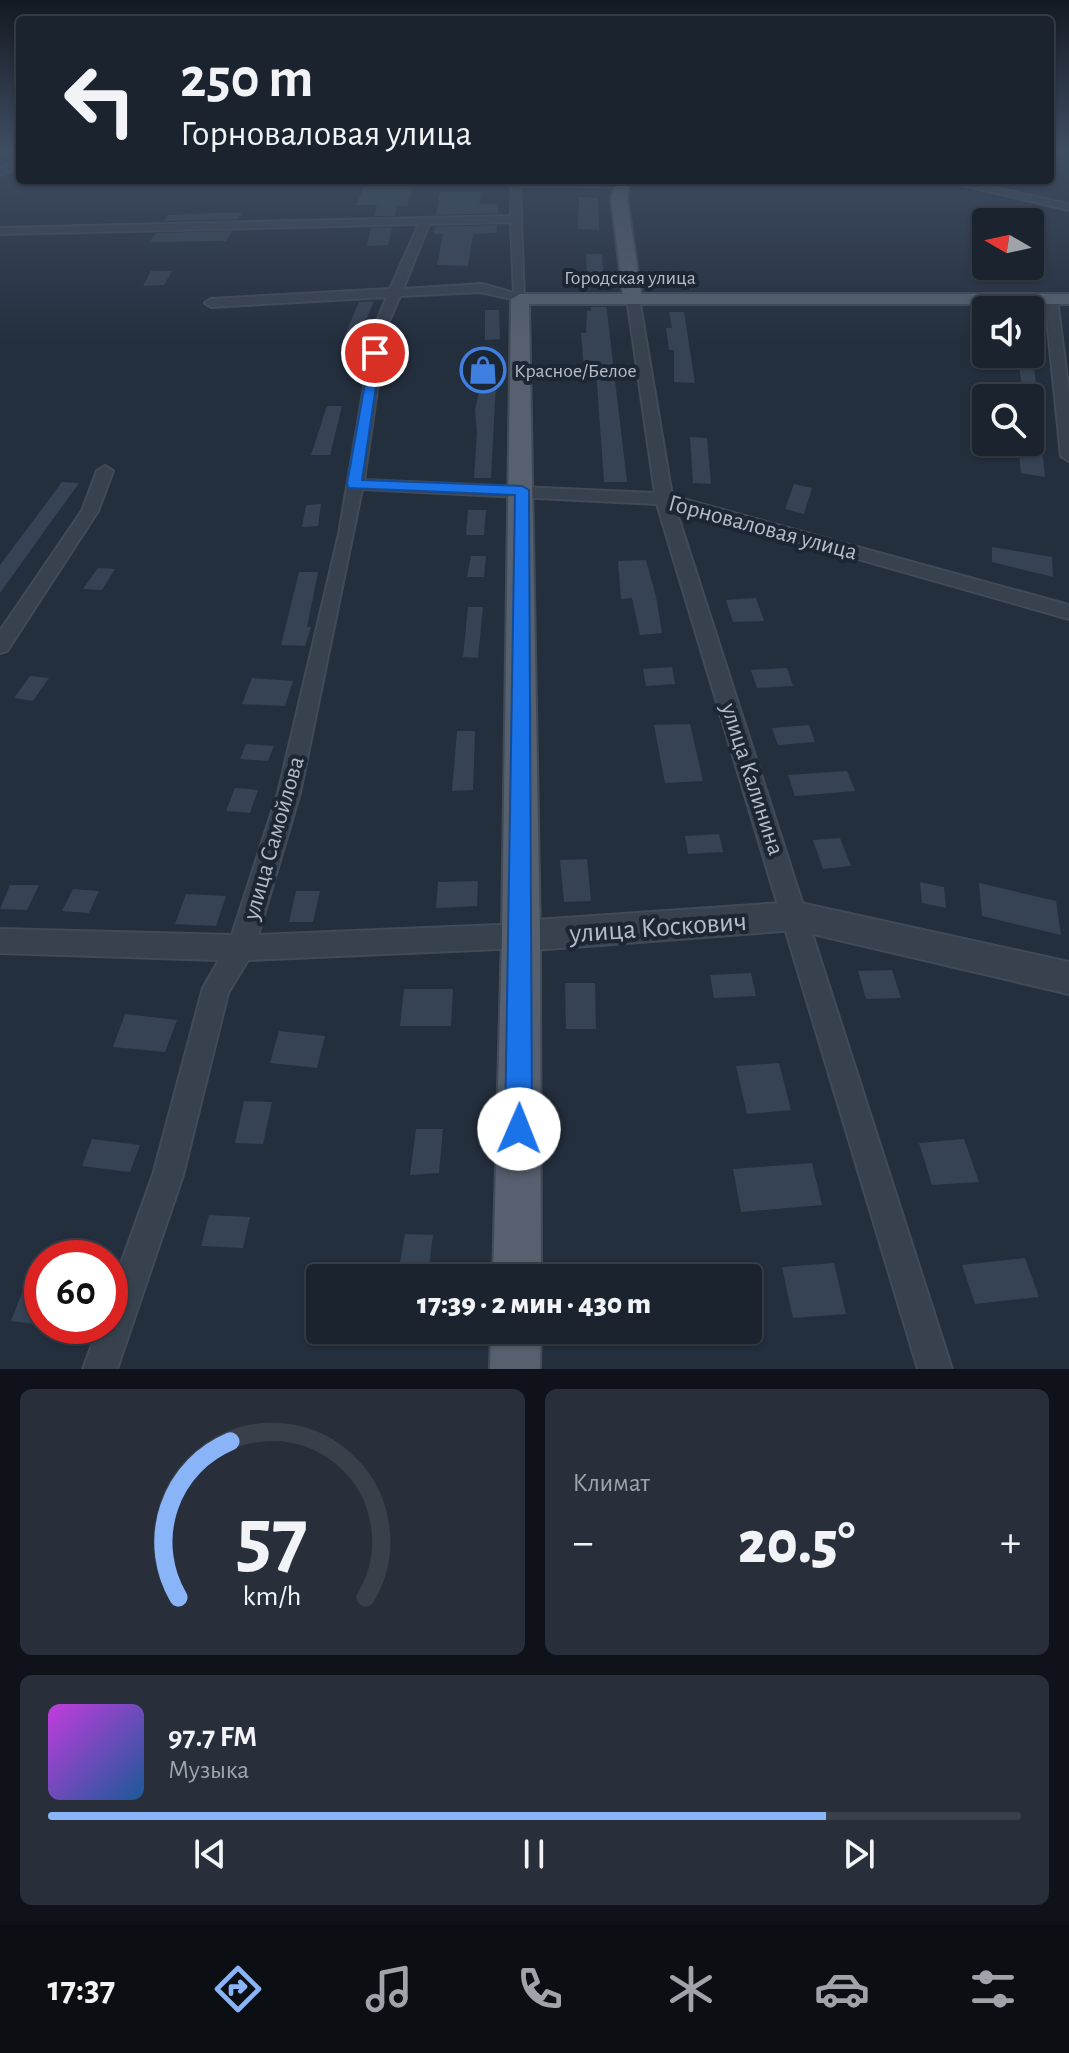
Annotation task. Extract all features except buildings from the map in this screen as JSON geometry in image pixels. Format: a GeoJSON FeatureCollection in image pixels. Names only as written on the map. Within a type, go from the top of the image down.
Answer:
{"type":"FeatureCollection","features":[{"type":"Feature","properties":{"kind":"main road","name":"улица Калинина"},"geometry":{"type":"LineString","coordinates":[[621,213],[633,298]]}},
{"type":"Feature","properties":{"kind":"main road","name":"Городская улица"},"geometry":{"type":"LineString","coordinates":[[520,299],[1060,299]]}},
{"type":"Feature","properties":{"kind":"main road"},"geometry":{"type":"LineString","coordinates":[[517,1264],[521,936],[520,299]]}},
{"type":"Feature","properties":{"kind":"main road"},"geometry":{"type":"LineString","coordinates":[[515,1369],[516,1344]]}},
{"type":"Feature","properties":{"kind":"street"},"geometry":{"type":"LineString","coordinates":[[515,213],[520,299]]}},
{"type":"Feature","properties":{"kind":"street"},"geometry":{"type":"LineString","coordinates":[[0,231],[515,219]]}},
{"type":"Feature","properties":{"kind":"street","name":"улица Самойлова"},"geometry":{"type":"LineString","coordinates":[[100,1369],[168,1175],[216,988],[241,948],[289,793],[340,565],[380,328],[425,222]]}},
{"type":"Feature","properties":{"kind":"street","name":"Городская улица"},"geometry":{"type":"LineString","coordinates":[[211,303],[482,288],[520,299]]}},
{"type":"Feature","properties":{"kind":"street","name":"улица Калинина"},"geometry":{"type":"LineString","coordinates":[[633,298],[664,499],[935,1369]]}},
{"type":"Feature","properties":{"kind":"street","name":"Городская улица"},"geometry":{"type":"LineString","coordinates":[[1060,299],[1069,456]]}},
{"type":"Feature","properties":{"kind":"street"},"geometry":{"type":"LineString","coordinates":[[0,646],[90,511],[105,471]]}},
{"type":"Feature","properties":{"kind":"street","name":"Горноваловая улица"},"geometry":{"type":"LineString","coordinates":[[354,484],[664,499],[1069,612]]}},
{"type":"Feature","properties":{"kind":"street","name":"улица Коскович"},"geometry":{"type":"LineString","coordinates":[[0,941],[241,948],[521,936],[796,916],[1069,978]]}},
{"type":"Feature","properties":{"kind":"place","name":"Красное/Белое"},"geometry":{"type":"Point","coordinates":[483,370]}},
{"type":"Feature","properties":{"kind":"route"},"geometry":{"type":"LineString","coordinates":[[375,353],[354,484],[522,490],[519,1129]]}}]}
